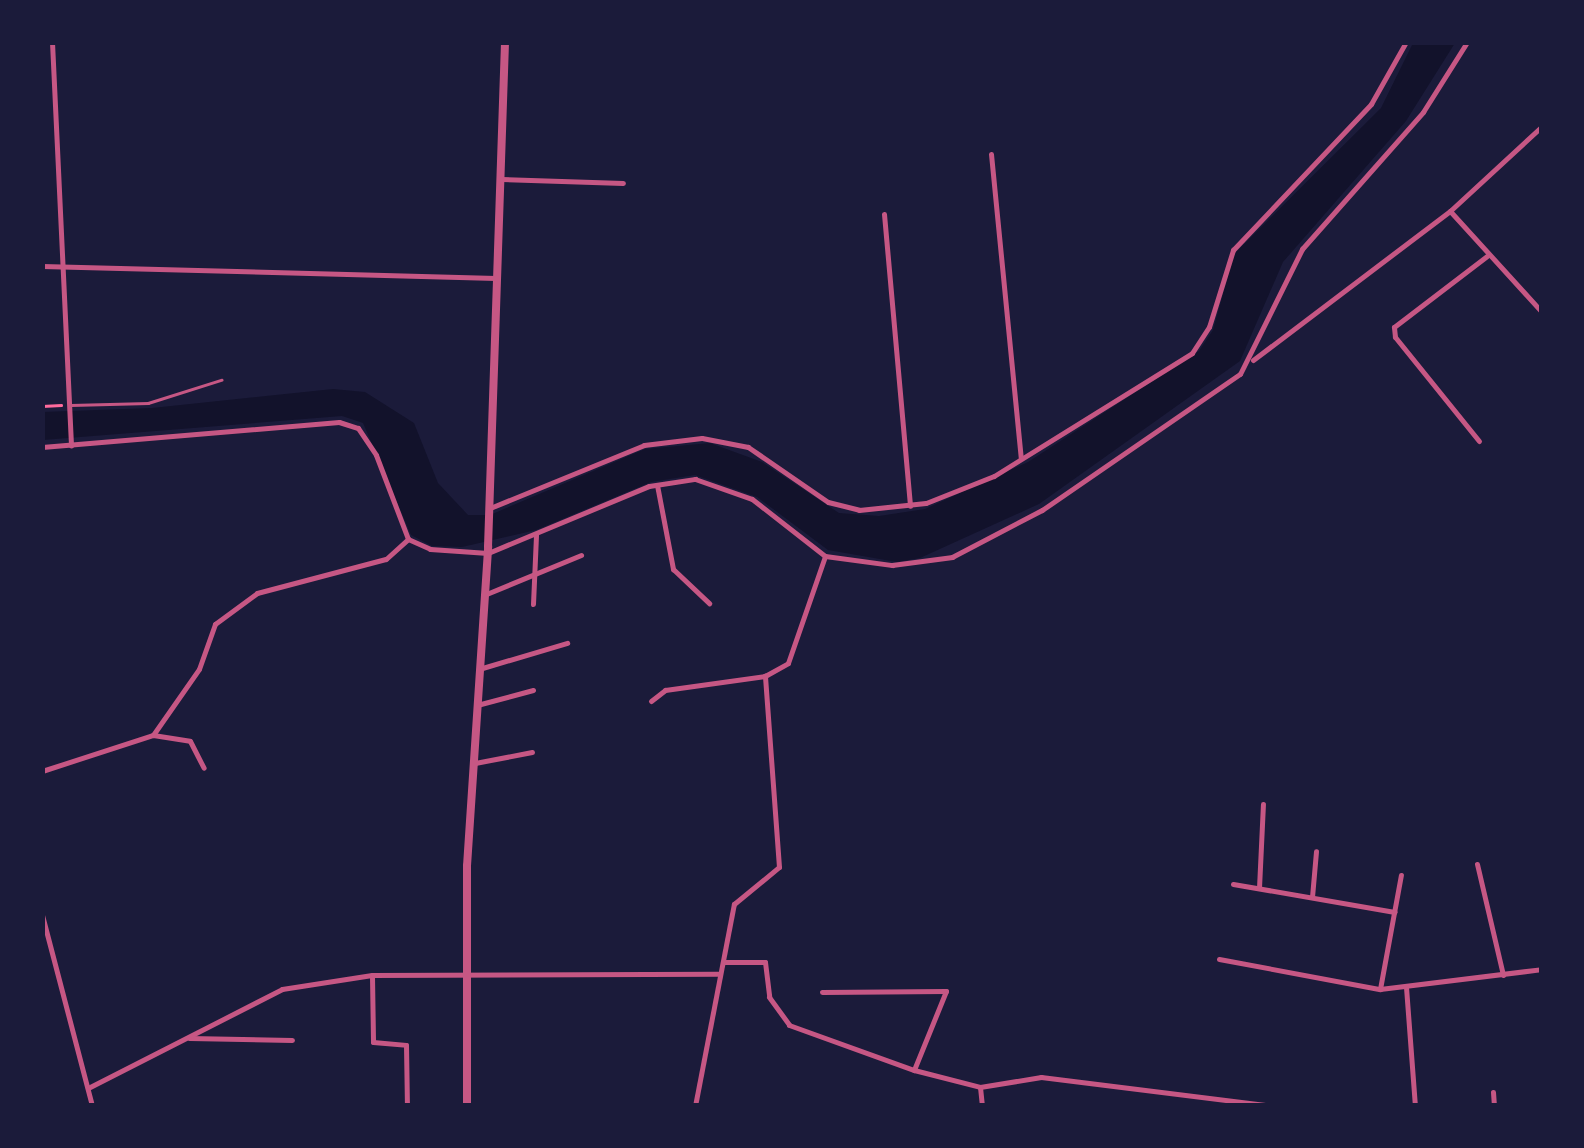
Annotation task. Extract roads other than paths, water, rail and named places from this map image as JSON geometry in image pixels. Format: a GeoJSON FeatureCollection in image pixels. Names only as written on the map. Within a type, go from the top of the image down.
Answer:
{"type":"FeatureCollection","features":[{"type":"Feature","properties":{"kind":"street"},"geometry":{"type":"LineString","coordinates":[[52,42],[71,444]]}},
{"type":"Feature","properties":{"kind":"street"},"geometry":{"type":"LineString","coordinates":[[468,1106],[472,764],[490,510],[505,42]]}},
{"type":"Feature","properties":{"kind":"street"},"geometry":{"type":"LineString","coordinates":[[490,510],[644,445],[702,438],[757,452],[842,507],[910,506],[968,488],[1192,353],[1209,327],[1233,250],[1371,104],[1406,42]]}},
{"type":"Feature","properties":{"kind":"street"},"geometry":{"type":"LineString","coordinates":[[1249,363],[1277,290],[1302,250],[1423,112],[1467,42]]}},
{"type":"Feature","properties":{"kind":"street"},"geometry":{"type":"LineString","coordinates":[[42,90],[54,91]]}},
{"type":"Feature","properties":{"kind":"street"},"geometry":{"type":"LineString","coordinates":[[42,446],[340,422],[358,428],[376,455],[408,539],[430,550],[488,550],[657,485],[696,479],[752,499],[825,556],[892,565],[970,550],[1113,464],[1450,211],[1542,126]]}},
{"type":"Feature","properties":{"kind":"street"},"geometry":{"type":"LineString","coordinates":[[991,154],[1021,459]]}},
{"type":"Feature","properties":{"kind":"street"},"geometry":{"type":"LineString","coordinates":[[499,178],[622,183]]}},
{"type":"Feature","properties":{"kind":"street"},"geometry":{"type":"LineString","coordinates":[[1450,211],[1542,312]]}},
{"type":"Feature","properties":{"kind":"street"},"geometry":{"type":"LineString","coordinates":[[884,214],[910,506]]}},
{"type":"Feature","properties":{"kind":"street"},"geometry":{"type":"LineString","coordinates":[[1479,441],[1394,327],[1487,256]]}},
{"type":"Feature","properties":{"kind":"street"},"geometry":{"type":"LineString","coordinates":[[42,266],[496,278]]}},
{"type":"Feature","properties":{"kind":"street"},"geometry":{"type":"LineString","coordinates":[[657,485],[673,570],[709,603]]}},
{"type":"Feature","properties":{"kind":"street"},"geometry":{"type":"LineString","coordinates":[[533,604],[536,534]]}},
{"type":"Feature","properties":{"kind":"street"},"geometry":{"type":"LineString","coordinates":[[153,735],[198,669],[215,624],[257,592],[386,559],[408,539]]}},
{"type":"Feature","properties":{"kind":"street"},"geometry":{"type":"LineString","coordinates":[[484,595],[581,555]]}},
{"type":"Feature","properties":{"kind":"street"},"geometry":{"type":"LineString","coordinates":[[652,700],[665,690],[765,676],[788,663],[802,636],[825,556]]}},
{"type":"Feature","properties":{"kind":"street"},"geometry":{"type":"LineString","coordinates":[[479,669],[567,644]]}},
{"type":"Feature","properties":{"kind":"street"},"geometry":{"type":"LineString","coordinates":[[694,1106],[734,904],[779,868],[765,676]]}},
{"type":"Feature","properties":{"kind":"street"},"geometry":{"type":"LineString","coordinates":[[477,705],[533,690]]}},
{"type":"Feature","properties":{"kind":"street"},"geometry":{"type":"LineString","coordinates":[[42,771],[153,735],[190,741],[204,768]]}},
{"type":"Feature","properties":{"kind":"street"},"geometry":{"type":"LineString","coordinates":[[472,764],[532,752]]}},
{"type":"Feature","properties":{"kind":"street"},"geometry":{"type":"LineString","coordinates":[[1258,888],[1263,804]]}},
{"type":"Feature","properties":{"kind":"street"},"geometry":{"type":"LineString","coordinates":[[1312,898],[1316,851]]}},
{"type":"Feature","properties":{"kind":"street"},"geometry":{"type":"LineString","coordinates":[[1478,864],[1503,974]]}},
{"type":"Feature","properties":{"kind":"street"},"geometry":{"type":"LineString","coordinates":[[1380,989],[1401,875]]}},
{"type":"Feature","properties":{"kind":"street"},"geometry":{"type":"LineString","coordinates":[[1233,884],[1395,912]]}},
{"type":"Feature","properties":{"kind":"street"},"geometry":{"type":"LineString","coordinates":[[43,915],[92,1106]]}},
{"type":"Feature","properties":{"kind":"street"},"geometry":{"type":"LineString","coordinates":[[1219,959],[1380,989],[1542,970]]}},
{"type":"Feature","properties":{"kind":"street"},"geometry":{"type":"LineString","coordinates":[[723,962],[765,962],[769,997],[789,1025],[914,1070],[980,1087],[1041,1077],[1275,1106]]}},
{"type":"Feature","properties":{"kind":"street"},"geometry":{"type":"LineString","coordinates":[[88,1088],[282,989],[372,975],[718,974]]}},
{"type":"Feature","properties":{"kind":"street"},"geometry":{"type":"LineString","coordinates":[[372,975],[374,1045],[406,1045],[407,1106]]}},
{"type":"Feature","properties":{"kind":"street"},"geometry":{"type":"LineString","coordinates":[[1406,987],[1415,1106]]}},
{"type":"Feature","properties":{"kind":"street"},"geometry":{"type":"LineString","coordinates":[[822,992],[946,991],[914,1070]]}},
{"type":"Feature","properties":{"kind":"street"},"geometry":{"type":"LineString","coordinates":[[186,1038],[292,1040]]}},
{"type":"Feature","properties":{"kind":"street"},"geometry":{"type":"LineString","coordinates":[[980,1087],[982,1106]]}},
{"type":"Feature","properties":{"kind":"street"},"geometry":{"type":"LineString","coordinates":[[1494,1092],[1494,1106]]}},
{"type":"Feature","properties":{"kind":"lane"},"geometry":{"type":"LineString","coordinates":[[70,406],[148,403],[221,380]]}}]}
